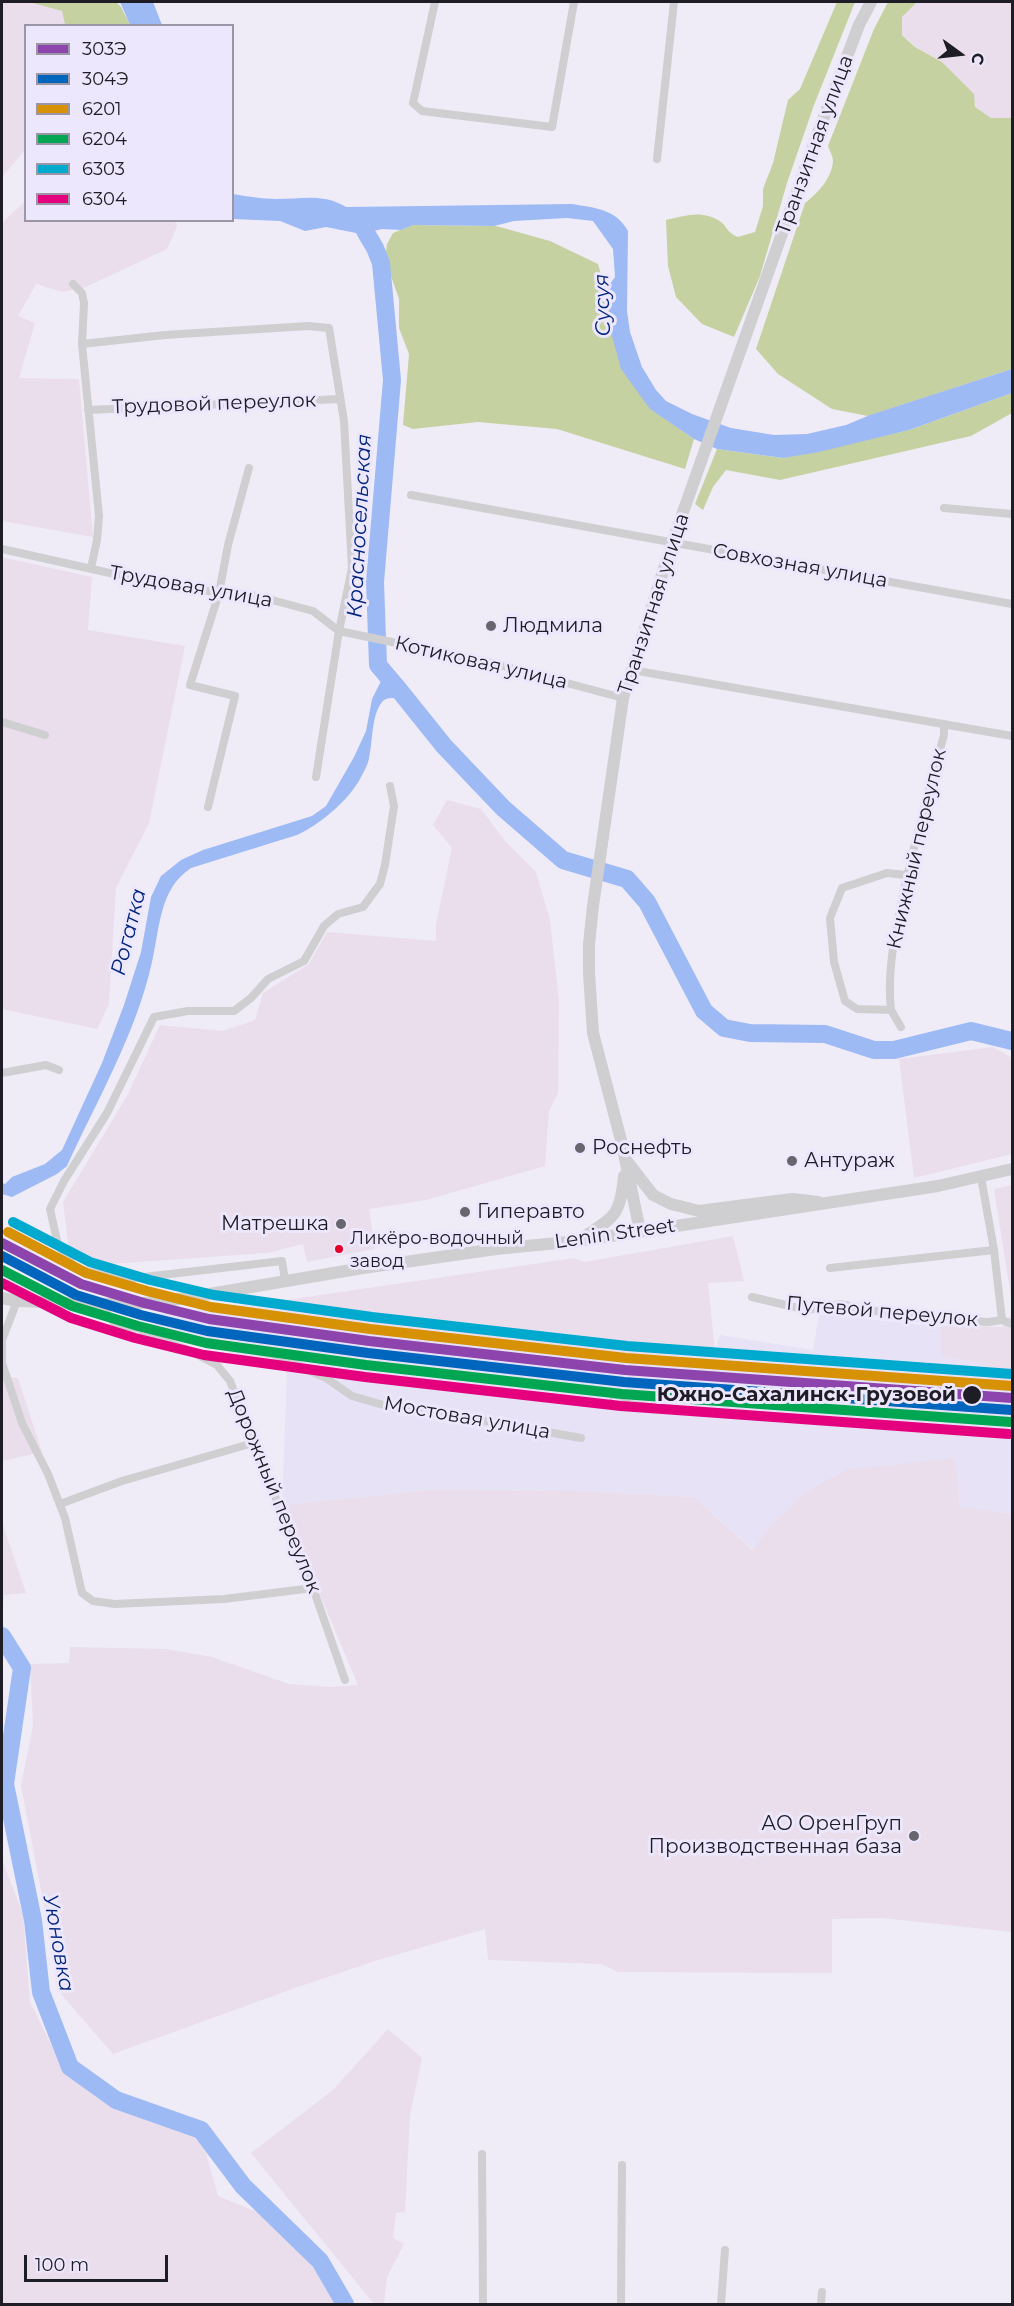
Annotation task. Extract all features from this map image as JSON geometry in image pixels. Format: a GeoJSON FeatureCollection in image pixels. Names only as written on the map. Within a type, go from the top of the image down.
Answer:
{"type":"FeatureCollection","features":[{"type":"Feature","properties":{"kind":"main road","name":"Транзитная улица"},"geometry":{"type":"LineString","coordinates":[[640,1231],[593,1033],[589,954],[592,906],[623,698],[672,543],[816,138],[859,25],[871,2]]}},
{"type":"Feature","properties":{"kind":"main road"},"geometry":{"type":"LineString","coordinates":[[624,1157],[653,1195],[671,1204],[699,1211],[792,1199],[830,1203]]}},
{"type":"Feature","properties":{"kind":"main road"},"geometry":{"type":"LineString","coordinates":[[578,1241],[614,1216],[621,1202],[624,1157]]}},
{"type":"Feature","properties":{"kind":"main road","name":"Lenin Street"},"geometry":{"type":"LineString","coordinates":[[3,1298],[17,1301],[100,1304],[144,1303],[186,1298],[285,1280],[496,1249],[578,1241],[830,1203],[938,1186],[1012,1169]]}},
{"type":"Feature","properties":{"kind":"street"},"geometry":{"type":"LineString","coordinates":[[435,2],[412,103],[422,111],[552,127],[574,2]]}},
{"type":"Feature","properties":{"kind":"street"},"geometry":{"type":"LineString","coordinates":[[657,159],[675,2]]}},
{"type":"Feature","properties":{"kind":"street","name":"Трудовой переулок"},"geometry":{"type":"LineString","coordinates":[[74,284],[82,293],[84,303],[82,344],[99,516],[98,540],[91,568]]}},
{"type":"Feature","properties":{"kind":"street"},"geometry":{"type":"LineString","coordinates":[[82,344],[165,335],[308,326],[328,328],[344,421],[352,568],[339,631],[316,777]]}},
{"type":"Feature","properties":{"kind":"street","name":"Трудовой переулок"},"geometry":{"type":"LineString","coordinates":[[88,410],[340,399]]}},
{"type":"Feature","properties":{"kind":"street"},"geometry":{"type":"LineString","coordinates":[[208,807],[234,696],[190,685],[219,593],[228,545],[249,468]]}},
{"type":"Feature","properties":{"kind":"street","name":"Совхозная улица"},"geometry":{"type":"LineString","coordinates":[[411,495],[1012,604]]}},
{"type":"Feature","properties":{"kind":"street"},"geometry":{"type":"LineString","coordinates":[[944,508],[1012,514]]}},
{"type":"Feature","properties":{"kind":"street","name":"Трудовая улица"},"geometry":{"type":"LineString","coordinates":[[2,549],[177,588],[253,595],[313,612],[339,631]]}},
{"type":"Feature","properties":{"kind":"street","name":"Котиковая улица"},"geometry":{"type":"LineString","coordinates":[[339,631],[488,662],[623,698]]}},
{"type":"Feature","properties":{"kind":"street"},"geometry":{"type":"LineString","coordinates":[[632,670],[1012,736]]}},
{"type":"Feature","properties":{"kind":"street"},"geometry":{"type":"LineString","coordinates":[[2,722],[45,735]]}},
{"type":"Feature","properties":{"kind":"street","name":"Книжный переулок"},"geometry":{"type":"LineString","coordinates":[[891,1010],[889,994],[891,950],[906,875],[944,735],[944,724]]}},
{"type":"Feature","properties":{"kind":"street"},"geometry":{"type":"LineString","coordinates":[[285,1280],[282,1261],[127,1278],[76,1269],[58,1245],[51,1209],[64,1181],[107,1113],[154,1017],[188,1011],[234,1011],[251,998],[268,980],[304,961],[324,926],[338,914],[363,907],[380,885],[385,865],[394,806],[390,786]]}},
{"type":"Feature","properties":{"kind":"street"},"geometry":{"type":"LineString","coordinates":[[901,1027],[891,1010],[857,1009],[845,1001],[834,962],[830,918],[842,888],[887,873],[906,875]]}},
{"type":"Feature","properties":{"kind":"street"},"geometry":{"type":"LineString","coordinates":[[2,1073],[46,1065],[59,1070]]}},
{"type":"Feature","properties":{"kind":"street"},"geometry":{"type":"LineString","coordinates":[[981,1176],[994,1250],[1002,1320]]}},
{"type":"Feature","properties":{"kind":"street"},"geometry":{"type":"LineString","coordinates":[[830,1268],[994,1250]]}},
{"type":"Feature","properties":{"kind":"street","name":"Путевой переулок"},"geometry":{"type":"LineString","coordinates":[[752,1297],[807,1310],[840,1304],[906,1317],[988,1322],[1002,1320],[1012,1324]]}},
{"type":"Feature","properties":{"kind":"street"},"geometry":{"type":"LineString","coordinates":[[17,1301],[2,1340],[2,1363],[22,1423],[48,1474],[65,1518],[82,1593],[93,1601],[115,1604],[224,1599],[313,1588]]}},
{"type":"Feature","properties":{"kind":"street"},"geometry":{"type":"LineString","coordinates":[[100,1304],[115,1324]]}},
{"type":"Feature","properties":{"kind":"street","name":"Мостовая улица"},"geometry":{"type":"LineString","coordinates":[[115,1324],[276,1355],[326,1378],[352,1396],[397,1409],[423,1410],[580,1438]]}},
{"type":"Feature","properties":{"kind":"street","name":"Дорожный переулок"},"geometry":{"type":"LineString","coordinates":[[115,1324],[186,1349],[217,1365],[230,1381],[313,1588],[345,1680]]}},
{"type":"Feature","properties":{"kind":"street"},"geometry":{"type":"LineString","coordinates":[[60,1504],[122,1481],[253,1443]]}},
{"type":"Feature","properties":{"kind":"street"},"geometry":{"type":"LineString","coordinates":[[482,2154],[483,2304]]}},
{"type":"Feature","properties":{"kind":"street"},"geometry":{"type":"LineString","coordinates":[[621,2304],[622,2165]]}},
{"type":"Feature","properties":{"kind":"street"},"geometry":{"type":"LineString","coordinates":[[721,2304],[725,2250]]}},
{"type":"Feature","properties":{"kind":"street"},"geometry":{"type":"LineString","coordinates":[[821,2304],[822,2292]]}},
{"type":"Feature","properties":{"kind":"shaded area"},"geometry":{"type":"Polygon","coordinates":[[[2,2],[29,2],[62,11],[65,24],[24,24],[24,151],[2,177],[2,2]]]}},
{"type":"Feature","properties":{"kind":"shaded area"},"geometry":{"type":"Polygon","coordinates":[[[917,2],[1012,2],[1012,118],[991,118],[975,107],[942,62],[916,47],[902,34],[902,17],[917,2]]]}},
{"type":"Feature","properties":{"kind":"shaded area"},"geometry":{"type":"Polygon","coordinates":[[[24,202],[24,222],[176,222],[177,227],[167,249],[86,287],[62,292],[36,284],[18,316],[35,323],[19,378],[79,379],[93,537],[2,521],[2,223],[24,202]]]}},
{"type":"Feature","properties":{"kind":"shaded area"},"geometry":{"type":"Polygon","coordinates":[[[2,557],[92,577],[88,630],[185,646],[149,823],[116,888],[109,1004],[97,1029],[2,1009],[2,557]]]}},
{"type":"Feature","properties":{"kind":"shaded area"},"geometry":{"type":"Polygon","coordinates":[[[447,800],[481,809],[506,842],[536,872],[550,920],[559,1001],[558,1093],[549,1111],[545,1166],[426,1200],[369,1209],[375,1249],[307,1262],[303,1244],[267,1253],[110,1264],[81,1261],[68,1243],[63,1202],[127,1096],[160,1025],[223,1031],[255,1020],[263,993],[309,964],[327,932],[436,941],[436,924],[452,848],[433,825],[447,800]]]}},
{"type":"Feature","properties":{"kind":"shaded area"},"geometry":{"type":"Polygon","coordinates":[[[993,1047],[1012,1058],[1012,1154],[914,1178],[899,1059],[993,1047]]]}},
{"type":"Feature","properties":{"kind":"shaded area"},"geometry":{"type":"Polygon","coordinates":[[[1012,1185],[1012,1304],[994,1189],[1012,1185]]]}},
{"type":"Feature","properties":{"kind":"shaded area"},"geometry":{"type":"Polygon","coordinates":[[[733,1236],[744,1281],[708,1283],[715,1352],[638,1357],[465,1338],[452,1328],[389,1330],[287,1321],[286,1300],[574,1258],[584,1262],[733,1236]]]}},
{"type":"Feature","properties":{"kind":"shaded area"},"geometry":{"type":"Polygon","coordinates":[[[286,1300],[288,1321],[389,1330],[452,1328],[465,1338],[638,1357],[715,1352],[720,1335],[813,1350],[819,1314],[940,1327],[943,1356],[984,1363],[988,1383],[1012,1385],[1012,1514],[960,1508],[955,1459],[767,1530],[754,1550],[694,1497],[574,1491],[430,1490],[282,1505],[287,1369],[154,1330],[156,1314],[286,1300]]]}},
{"type":"Feature","properties":{"kind":"shaded area"},"geometry":{"type":"Polygon","coordinates":[[[1012,1313],[1012,1385],[988,1383],[983,1363],[942,1356],[940,1327],[948,1325],[1002,1327],[1012,1313]]]}},
{"type":"Feature","properties":{"kind":"shaded area"},"geometry":{"type":"Polygon","coordinates":[[[2,1376],[18,1378],[42,1452],[2,1461],[2,1376]]]}},
{"type":"Feature","properties":{"kind":"shaded area"},"geometry":{"type":"Polygon","coordinates":[[[955,1458],[960,1507],[1012,1514],[1012,1932],[882,1918],[832,1919],[832,1973],[618,1972],[601,1964],[488,1960],[485,1929],[378,1960],[113,2054],[61,1994],[21,1786],[33,1725],[30,1664],[69,1663],[70,1647],[166,1649],[212,1657],[289,1684],[330,1687],[358,1685],[282,1505],[430,1490],[574,1491],[694,1497],[753,1550],[767,1530],[806,1492],[846,1470],[955,1458]]]}},
{"type":"Feature","properties":{"kind":"shaded area"},"geometry":{"type":"Polygon","coordinates":[[[2,1522],[26,1593],[4,1595],[2,1620],[2,1522]]]}},
{"type":"Feature","properties":{"kind":"shaded area"},"geometry":{"type":"Polygon","coordinates":[[[2,1859],[23,1915],[30,2002],[66,2074],[100,2100],[201,2135],[218,2196],[267,2216],[311,2265],[334,2295],[338,2304],[2,2304],[2,1859]]]}},
{"type":"Feature","properties":{"kind":"shaded area"},"geometry":{"type":"Polygon","coordinates":[[[388,2029],[422,2058],[410,2115],[405,2212],[396,2213],[393,2238],[404,2244],[387,2277],[384,2304],[374,2304],[251,2153],[333,2090],[388,2029]]]}},
{"type":"Feature","properties":{"kind":"green space"},"geometry":{"type":"Polygon","coordinates":[[[29,2],[116,2],[130,24],[65,24],[62,11],[29,2]]]}},
{"type":"Feature","properties":{"kind":"green space"},"geometry":{"type":"Polygon","coordinates":[[[837,2],[855,2],[814,105],[787,183],[760,276],[734,337],[702,324],[676,297],[668,266],[666,220],[687,215],[700,215],[721,222],[738,237],[755,232],[763,206],[763,189],[773,163],[788,100],[800,89],[837,2]]]}},
{"type":"Feature","properties":{"kind":"green space"},"geometry":{"type":"Polygon","coordinates":[[[888,2],[917,2],[902,17],[902,35],[915,47],[942,62],[974,94],[975,107],[991,118],[1012,118],[1012,369],[868,416],[832,409],[778,374],[756,349],[805,203],[819,190],[830,173],[833,161],[828,146],[874,29],[888,2]]]}},
{"type":"Feature","properties":{"kind":"green space"},"geometry":{"type":"Polygon","coordinates":[[[413,225],[496,226],[550,241],[598,264],[608,299],[610,329],[651,409],[694,439],[685,469],[557,429],[478,422],[413,429],[403,425],[409,354],[399,328],[399,299],[385,259],[387,244],[393,233],[413,225]]]}},
{"type":"Feature","properties":{"kind":"green space"},"geometry":{"type":"Polygon","coordinates":[[[1012,393],[1012,413],[971,436],[780,480],[726,470],[713,487],[703,510],[695,504],[717,449],[783,458],[909,430],[1012,393]]]}},
{"type":"Feature","properties":{"kind":"water"},"geometry":{"type":"Polygon","coordinates":[[[120,2],[153,2],[162,24],[130,24],[120,2]]]}},
{"type":"Feature","properties":{"kind":"water"},"geometry":{"type":"Polygon","coordinates":[[[234,194],[271,199],[321,198],[346,207],[572,204],[597,208],[611,214],[628,231],[627,311],[630,332],[642,367],[656,390],[666,401],[692,414],[731,428],[774,435],[807,434],[846,425],[870,415],[1012,369],[1012,393],[909,430],[819,452],[783,458],[717,449],[694,439],[650,409],[621,369],[610,329],[607,288],[615,277],[613,249],[593,221],[567,218],[514,221],[494,226],[413,225],[401,230],[382,229],[361,234],[326,227],[305,231],[280,221],[234,219],[234,194]]]}},
{"type":"Feature","properties":{"kind":"water"},"geometry":{"type":"Polygon","coordinates":[[[381,681],[395,698],[385,700],[378,708],[368,763],[355,787],[341,804],[306,831],[191,868],[180,877],[162,910],[145,989],[126,1041],[67,1166],[57,1174],[12,1197],[2,1194],[2,1183],[5,1184],[12,1177],[45,1164],[62,1150],[102,1063],[124,1005],[141,952],[151,897],[161,876],[181,860],[203,850],[312,816],[326,806],[366,731],[372,699],[381,681]]]}},
{"type":"Feature","properties":{"kind":"waterway","name":"Красносельская"},"geometry":{"type":"LineString","coordinates":[[365,231],[381,263],[392,380],[375,582],[378,665],[444,746],[503,808],[563,860],[627,879],[647,902],[704,1011],[724,1028],[750,1033],[825,1034],[874,1050],[894,1050],[971,1031],[1012,1041]]}},
{"type":"Feature","properties":{"kind":"waterway","name":"Уюновка"},"geometry":{"type":"LineString","coordinates":[[2,1636],[22,1668],[5,1784],[33,1920],[41,1992],[70,2067],[116,2100],[201,2130],[243,2186],[320,2261],[345,2304]]}},
{"type":"Feature","properties":{"kind":"railway"},"geometry":{"type":"LineString","coordinates":[[612,1400],[672,1409]]}},
{"type":"Feature","properties":{"kind":"transit line","name":"6303"},"geometry":{"type":"LineString","coordinates":[[13,1222],[90,1262],[150,1280],[214,1295],[372,1317],[627,1346],[1012,1374]]}},
{"type":"Feature","properties":{"kind":"transit line","name":"6201"},"geometry":{"type":"LineString","coordinates":[[8,1232],[86,1273],[211,1307],[370,1329],[626,1358],[1012,1386]]}},
{"type":"Feature","properties":{"kind":"transit line","name":"303Э"},"geometry":{"type":"LineString","coordinates":[[2,1243],[81,1284],[209,1319],[369,1341],[625,1370],[1012,1398]]}},
{"type":"Feature","properties":{"kind":"transit line","name":"304Э"},"geometry":{"type":"LineString","coordinates":[[2,1256],[76,1295],[141,1315],[207,1331],[368,1353],[624,1382],[1011,1410]]}},
{"type":"Feature","properties":{"kind":"transit line","name":"6204"},"geometry":{"type":"LineString","coordinates":[[2,1270],[72,1306],[206,1343],[366,1365],[622,1394],[1010,1422]]}},
{"type":"Feature","properties":{"kind":"transit line","name":"6304"},"geometry":{"type":"LineString","coordinates":[[2,1283],[71,1318],[135,1338],[204,1355],[365,1377],[621,1406],[1009,1434]]}},
{"type":"Feature","properties":{"kind":"place","name":"Людмила"},"geometry":{"type":"Point","coordinates":[491,626]}},
{"type":"Feature","properties":{"kind":"place","name":"Роснефть"},"geometry":{"type":"Point","coordinates":[580,1148]}},
{"type":"Feature","properties":{"kind":"place","name":"Антураж"},"geometry":{"type":"Point","coordinates":[792,1161]}},
{"type":"Feature","properties":{"kind":"place","name":"Гиперавто"},"geometry":{"type":"Point","coordinates":[465,1212]}},
{"type":"Feature","properties":{"kind":"place","name":"Матрешка"},"geometry":{"type":"Point","coordinates":[341,1224]}},
{"type":"Feature","properties":{"kind":"place","name":"Ликёро-водочный завод"},"geometry":{"type":"Point","coordinates":[339,1249]}},
{"type":"Feature","properties":{"kind":"place","name":"Южно-Сахалинск-Грузовой"},"geometry":{"type":"Point","coordinates":[972,1395]}},
{"type":"Feature","properties":{"kind":"place","name":"АО ОренГруп Производственная база"},"geometry":{"type":"Point","coordinates":[914,1836]}},
{"type":"Feature","properties":{"kind":"water label","name":"Сусуя"},"geometry":{"type":"Point","coordinates":[603,305]}},
{"type":"Feature","properties":{"kind":"water label","name":"Рогатка"},"geometry":{"type":"Point","coordinates":[129,932]}}]}
